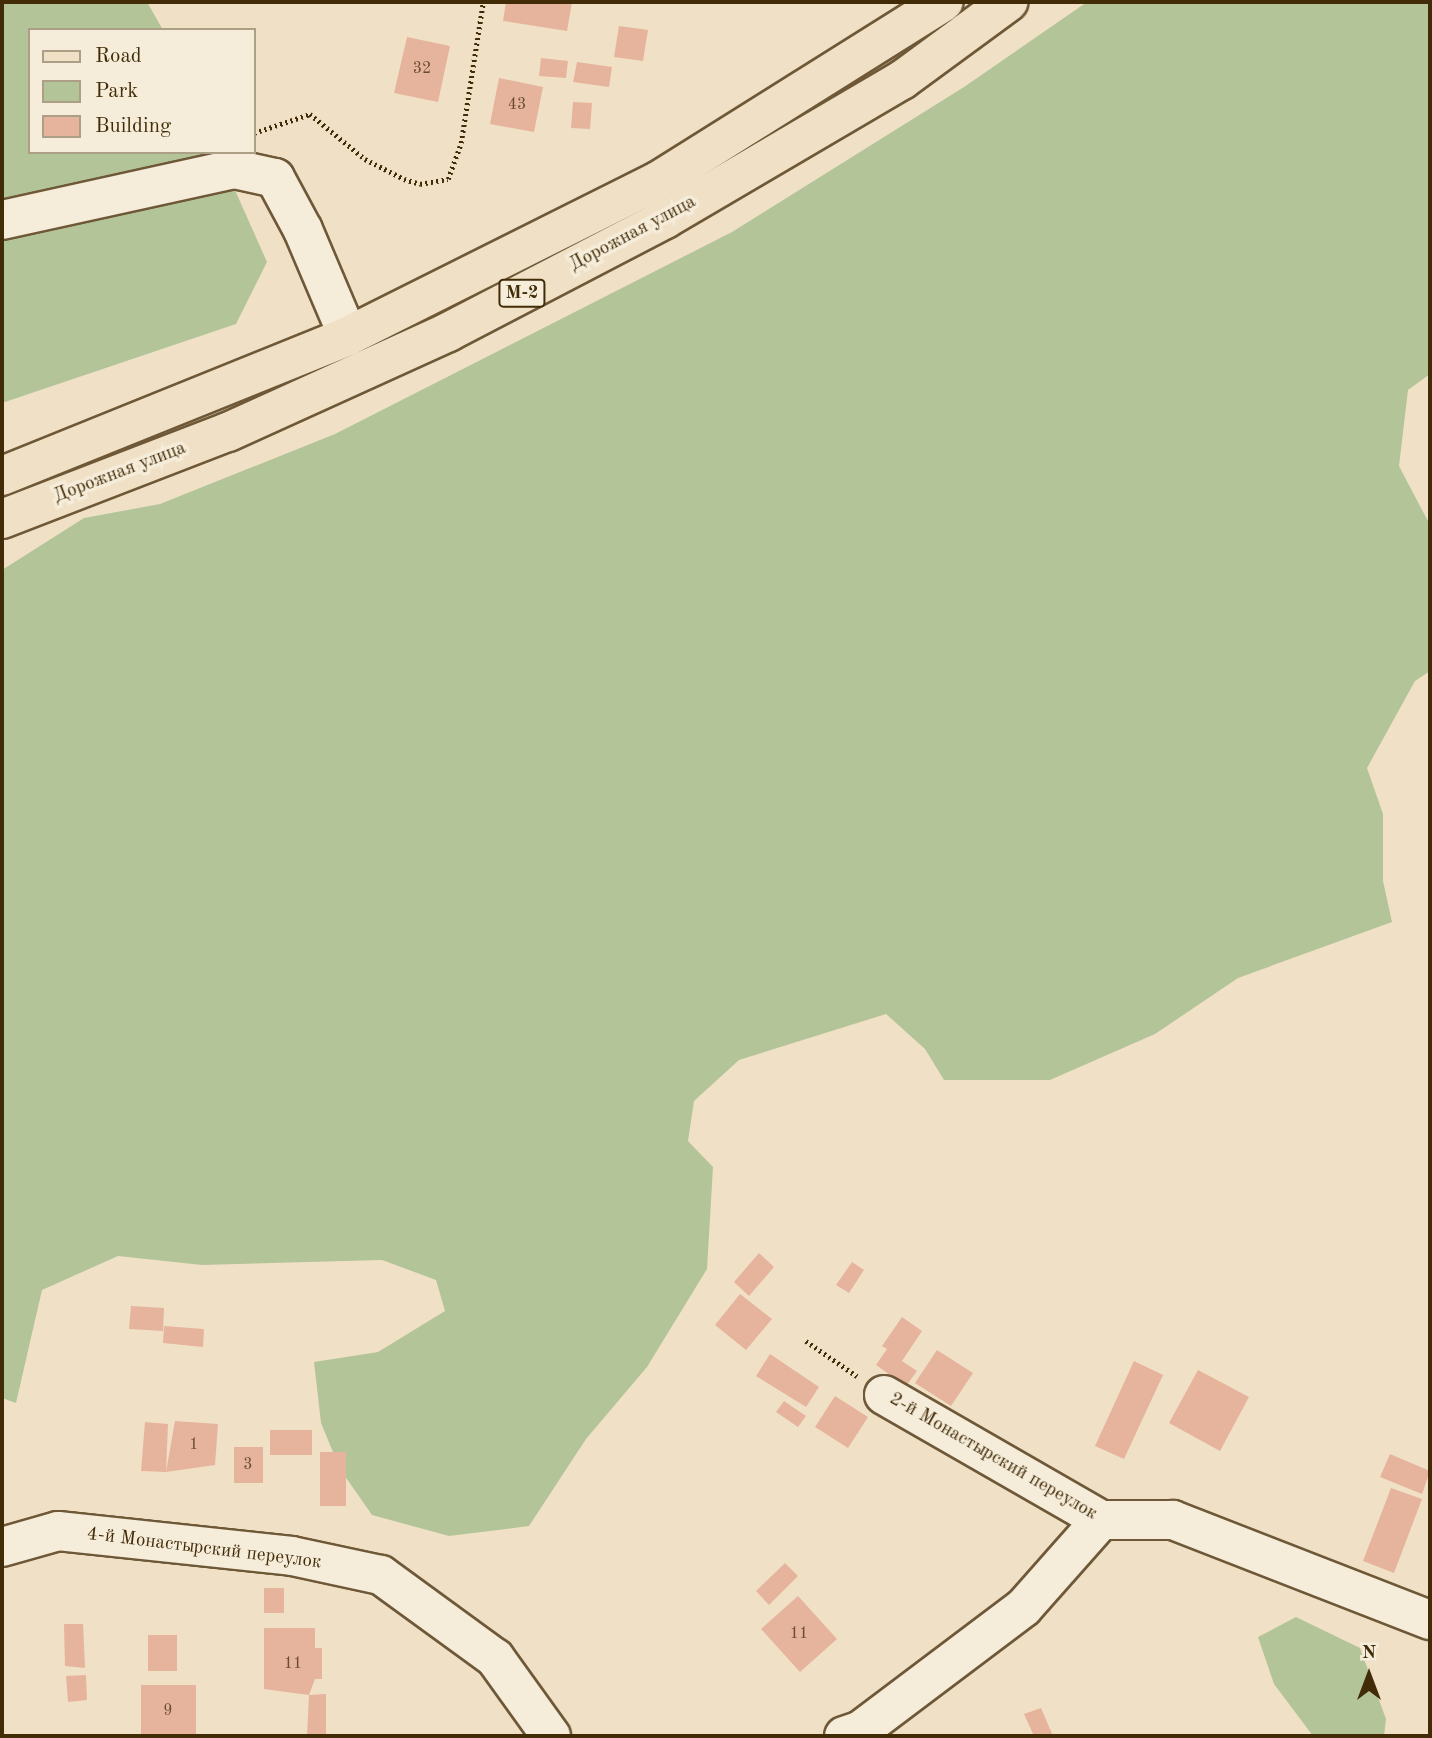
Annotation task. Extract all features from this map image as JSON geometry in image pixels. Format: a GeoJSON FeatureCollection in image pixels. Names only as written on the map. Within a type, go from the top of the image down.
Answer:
{"type":"FeatureCollection","features":[{"type":"Feature","properties":{"kind":"main road","name":"Дорожная улица"},"geometry":{"type":"LineString","coordinates":[[2,476],[348,336],[658,181],[943,2]]}},
{"type":"Feature","properties":{"kind":"main road","name":"Дорожная улица"},"geometry":{"type":"LineString","coordinates":[[2,519],[229,432],[448,332],[665,219],[902,80],[1008,2]]}},
{"type":"Feature","properties":{"kind":"lane"},"geometry":{"type":"LineString","coordinates":[[2,220],[234,169],[275,178],[303,230],[348,336]]}},
{"type":"Feature","properties":{"kind":"lane","name":"2-й Монастырский переулок"},"geometry":{"type":"LineString","coordinates":[[884,1395],[1101,1520],[1173,1520],[1430,1620]]}},
{"type":"Feature","properties":{"kind":"lane"},"geometry":{"type":"LineString","coordinates":[[844,1736],[861,1730],[1024,1607],[1101,1520]]}},
{"type":"Feature","properties":{"kind":"lane","name":"4-й Монастырский переулок"},"geometry":{"type":"LineString","coordinates":[[2,1547],[58,1531],[292,1556],[381,1575],[495,1658],[551,1736]]}},
{"type":"Feature","properties":{"kind":"path"},"geometry":{"type":"LineString","coordinates":[[256,132],[310,114],[365,159],[404,179],[420,184],[449,179],[461,144],[483,2]]}},
{"type":"Feature","properties":{"kind":"path","name":"2-й Монастырский переулок"},"geometry":{"type":"LineString","coordinates":[[806,1341],[884,1395]]}},
{"type":"Feature","properties":{"kind":"green space"},"geometry":{"type":"Polygon","coordinates":[[[2,2],[147,2],[162,28],[28,28],[28,154],[219,154],[267,262],[236,324],[2,403],[2,2]]]}},
{"type":"Feature","properties":{"kind":"green space"},"geometry":{"type":"Polygon","coordinates":[[[1087,2],[1430,2],[1430,374],[1408,390],[1399,466],[1430,525],[1430,671],[1415,681],[1367,768],[1383,814],[1383,881],[1392,922],[1238,978],[1155,1034],[1050,1080],[944,1080],[925,1049],[886,1014],[739,1060],[694,1101],[688,1141],[713,1167],[707,1269],[647,1367],[586,1439],[529,1526],[449,1536],[372,1515],[340,1469],[321,1423],[314,1362],[378,1352],[445,1311],[436,1280],[382,1260],[202,1265],[118,1256],[42,1290],[16,1403],[2,1398],[2,570],[84,518],[160,504],[335,434],[732,232],[964,87],[1087,2]]]}},
{"type":"Feature","properties":{"kind":"green space"},"geometry":{"type":"Polygon","coordinates":[[[1296,1617],[1360,1648],[1386,1719],[1384,1736],[1313,1736],[1274,1684],[1258,1637],[1296,1617]]]}},
{"type":"Feature","properties":{"kind":"building"},"geometry":{"type":"Polygon","coordinates":[[[506,2],[572,2],[567,31],[503,21],[506,2]]]}},
{"type":"Feature","properties":{"kind":"building"},"geometry":{"type":"Polygon","coordinates":[[[619,26],[648,30],[643,61],[614,57],[619,26]]]}},
{"type":"Feature","properties":{"kind":"building"},"geometry":{"type":"Polygon","coordinates":[[[407,37],[450,46],[438,102],[394,93],[407,37]]]}},
{"type":"Feature","properties":{"kind":"building"},"geometry":{"type":"Polygon","coordinates":[[[541,58],[568,61],[566,78],[539,76],[541,58]]]}},
{"type":"Feature","properties":{"kind":"building"},"geometry":{"type":"Polygon","coordinates":[[[577,62],[612,67],[609,87],[573,82],[577,62]]]}},
{"type":"Feature","properties":{"kind":"building"},"geometry":{"type":"Polygon","coordinates":[[[499,78],[543,87],[534,132],[490,124],[499,78]]]}},
{"type":"Feature","properties":{"kind":"building"},"geometry":{"type":"Polygon","coordinates":[[[573,102],[592,103],[590,129],[571,128],[573,102]]]}},
{"type":"Feature","properties":{"kind":"building"},"geometry":{"type":"Polygon","coordinates":[[[759,1253],[774,1267],[749,1296],[734,1282],[759,1253]]]}},
{"type":"Feature","properties":{"kind":"building"},"geometry":{"type":"Polygon","coordinates":[[[852,1262],[864,1270],[849,1293],[836,1285],[852,1262]]]}},
{"type":"Feature","properties":{"kind":"building"},"geometry":{"type":"Polygon","coordinates":[[[740,1294],[772,1319],[746,1350],[715,1325],[740,1294]]]}},
{"type":"Feature","properties":{"kind":"building"},"geometry":{"type":"Polygon","coordinates":[[[131,1306],[164,1308],[163,1331],[129,1329],[131,1306]]]}},
{"type":"Feature","properties":{"kind":"building"},"geometry":{"type":"Polygon","coordinates":[[[902,1317],[922,1331],[902,1361],[917,1371],[906,1386],[876,1365],[887,1349],[882,1346],[902,1317]]]}},
{"type":"Feature","properties":{"kind":"building"},"geometry":{"type":"Polygon","coordinates":[[[164,1326],[204,1329],[203,1347],[163,1343],[164,1326]]]}},
{"type":"Feature","properties":{"kind":"building"},"geometry":{"type":"Polygon","coordinates":[[[937,1350],[973,1373],[951,1406],[915,1383],[937,1350]]]}},
{"type":"Feature","properties":{"kind":"building"},"geometry":{"type":"Polygon","coordinates":[[[770,1354],[819,1387],[806,1407],[756,1376],[770,1354]]]}},
{"type":"Feature","properties":{"kind":"building"},"geometry":{"type":"Polygon","coordinates":[[[1134,1361],[1163,1375],[1124,1459],[1095,1446],[1134,1361]]]}},
{"type":"Feature","properties":{"kind":"building"},"geometry":{"type":"Polygon","coordinates":[[[1198,1370],[1249,1397],[1220,1451],[1169,1423],[1198,1370]]]}},
{"type":"Feature","properties":{"kind":"building"},"geometry":{"type":"Polygon","coordinates":[[[835,1396],[868,1417],[848,1448],[815,1427],[835,1396]]]}},
{"type":"Feature","properties":{"kind":"building"},"geometry":{"type":"Polygon","coordinates":[[[784,1401],[806,1416],[798,1427],[776,1412],[784,1401]]]}},
{"type":"Feature","properties":{"kind":"building"},"geometry":{"type":"Polygon","coordinates":[[[175,1421],[218,1424],[215,1465],[166,1472],[175,1421]]]}},
{"type":"Feature","properties":{"kind":"building"},"geometry":{"type":"Polygon","coordinates":[[[145,1422],[168,1424],[166,1472],[141,1471],[145,1422]]]}},
{"type":"Feature","properties":{"kind":"building"},"geometry":{"type":"Polygon","coordinates":[[[270,1430],[312,1430],[312,1455],[270,1455],[270,1430]]]}},
{"type":"Feature","properties":{"kind":"building"},"geometry":{"type":"Polygon","coordinates":[[[234,1447],[263,1447],[263,1483],[234,1483],[234,1447]]]}},
{"type":"Feature","properties":{"kind":"building"},"geometry":{"type":"Polygon","coordinates":[[[320,1452],[346,1452],[346,1506],[320,1506],[320,1452]]]}},
{"type":"Feature","properties":{"kind":"building"},"geometry":{"type":"Polygon","coordinates":[[[1390,1454],[1430,1471],[1422,1494],[1380,1477],[1390,1454]]]}},
{"type":"Feature","properties":{"kind":"building"},"geometry":{"type":"Polygon","coordinates":[[[1391,1488],[1422,1499],[1394,1573],[1363,1561],[1391,1488]]]}},
{"type":"Feature","properties":{"kind":"building"},"geometry":{"type":"Polygon","coordinates":[[[785,1563],[798,1576],[769,1605],[756,1591],[785,1563]]]}},
{"type":"Feature","properties":{"kind":"building"},"geometry":{"type":"Polygon","coordinates":[[[264,1588],[284,1588],[284,1613],[264,1613],[264,1588]]]}},
{"type":"Feature","properties":{"kind":"building"},"geometry":{"type":"Polygon","coordinates":[[[798,1596],[837,1639],[800,1672],[761,1629],[798,1596]]]}},
{"type":"Feature","properties":{"kind":"building"},"geometry":{"type":"Polygon","coordinates":[[[64,1624],[83,1624],[85,1668],[65,1666],[64,1624]]]}},
{"type":"Feature","properties":{"kind":"building"},"geometry":{"type":"Polygon","coordinates":[[[264,1628],[315,1628],[315,1648],[322,1648],[322,1679],[315,1679],[309,1695],[264,1689],[264,1628]]]}},
{"type":"Feature","properties":{"kind":"building"},"geometry":{"type":"Polygon","coordinates":[[[148,1635],[177,1635],[177,1671],[148,1671],[148,1635]]]}},
{"type":"Feature","properties":{"kind":"building"},"geometry":{"type":"Polygon","coordinates":[[[86,1675],[87,1700],[68,1702],[66,1676],[86,1675]]]}},
{"type":"Feature","properties":{"kind":"building"},"geometry":{"type":"Polygon","coordinates":[[[141,1685],[196,1685],[196,1736],[141,1736],[141,1685]]]}},
{"type":"Feature","properties":{"kind":"building"},"geometry":{"type":"Polygon","coordinates":[[[326,1694],[326,1736],[307,1736],[309,1695],[326,1694]]]}},
{"type":"Feature","properties":{"kind":"building"},"geometry":{"type":"Polygon","coordinates":[[[1041,1708],[1053,1736],[1034,1736],[1024,1714],[1041,1708]]]}}]}
